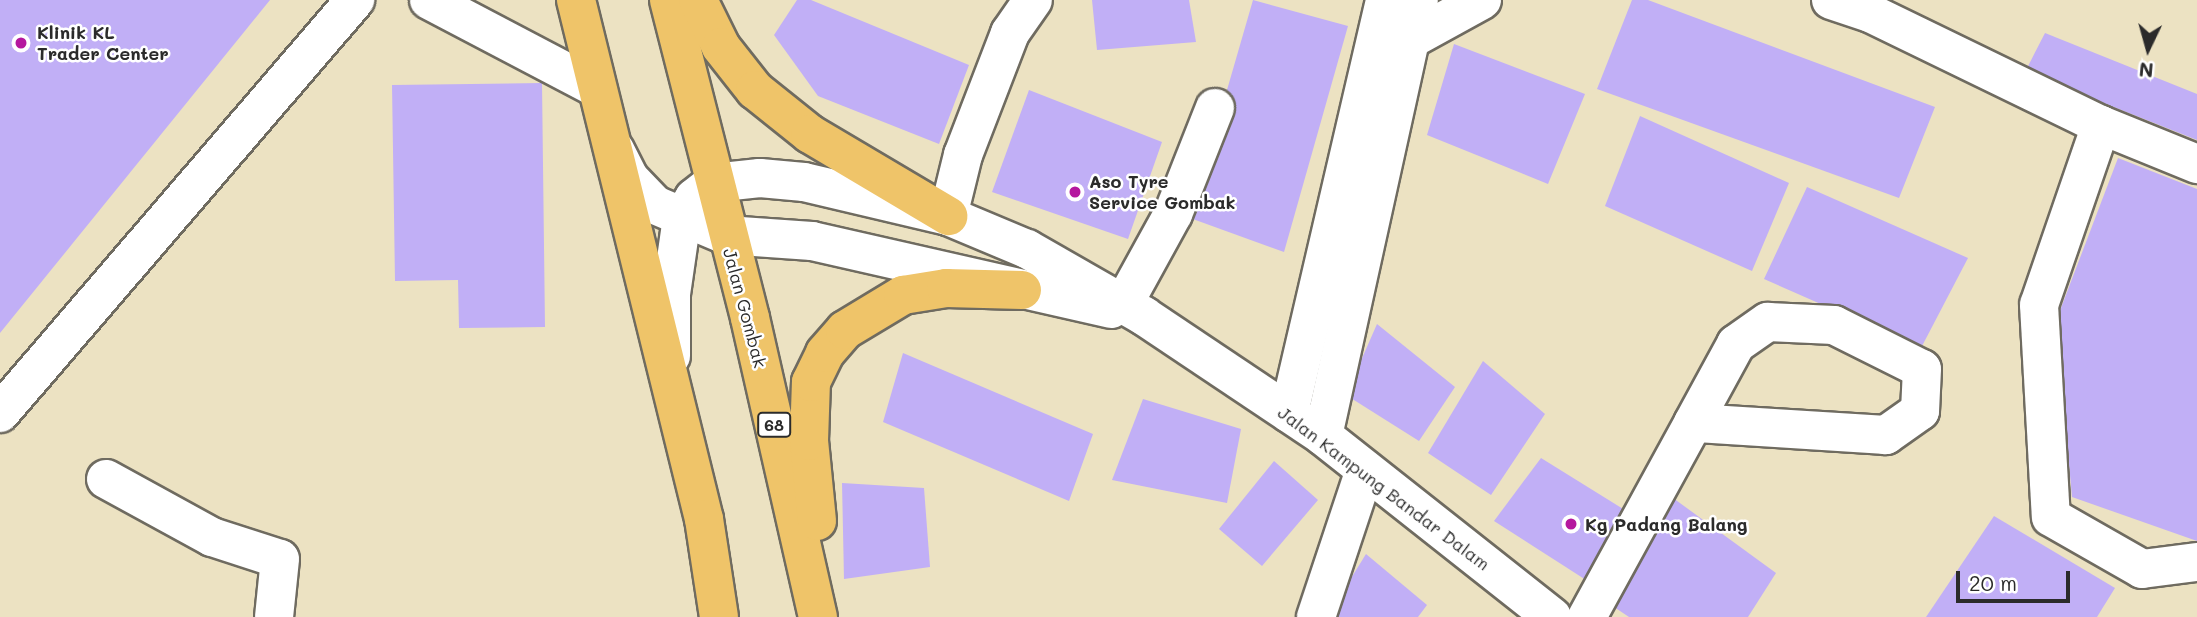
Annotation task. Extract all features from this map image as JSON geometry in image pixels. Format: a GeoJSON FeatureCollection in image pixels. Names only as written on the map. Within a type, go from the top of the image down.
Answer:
{"type":"FeatureCollection","features":[{"type":"Feature","properties":{"kind":"main road"},"geometry":{"type":"LineString","coordinates":[[576,0],[605,130],[704,519],[719,617]]}},
{"type":"Feature","properties":{"kind":"main road","name":"Jalan Gombak"},"geometry":{"type":"LineString","coordinates":[[669,0],[726,235],[750,317],[818,617]]}},
{"type":"Feature","properties":{"kind":"main road"},"geometry":{"type":"LineString","coordinates":[[698,0],[721,47],[755,90],[810,134],[948,216]]}},
{"type":"Feature","properties":{"kind":"main road"},"geometry":{"type":"LineString","coordinates":[[818,617],[818,532],[809,441],[811,382],[825,353],[845,330],[903,295],[946,288],[1022,290]]}},
{"type":"Feature","properties":{"kind":"street"},"geometry":{"type":"LineString","coordinates":[[0,413],[355,0]]}},
{"type":"Feature","properties":{"kind":"street"},"geometry":{"type":"LineString","coordinates":[[429,0],[595,87]]}},
{"type":"Feature","properties":{"kind":"street"},"geometry":{"type":"LineString","coordinates":[[948,216],[963,155],[1010,33],[1033,0]]}},
{"type":"Feature","properties":{"kind":"street"},"geometry":{"type":"LineString","coordinates":[[1289,414],[1391,25],[1419,0]]}},
{"type":"Feature","properties":{"kind":"street"},"geometry":{"type":"LineString","coordinates":[[1391,25],[1482,0]]}},
{"type":"Feature","properties":{"kind":"street"},"geometry":{"type":"LineString","coordinates":[[1831,0],[1870,13],[2101,125],[2197,164]]}},
{"type":"Feature","properties":{"kind":"street"},"geometry":{"type":"LineString","coordinates":[[1323,436],[1391,25]]}},
{"type":"Feature","properties":{"kind":"street"},"geometry":{"type":"LineString","coordinates":[[1133,310],[1214,108]]}},
{"type":"Feature","properties":{"kind":"street"},"geometry":{"type":"LineString","coordinates":[[2101,125],[2039,305],[2051,517],[2142,569],[2197,562]]}},
{"type":"Feature","properties":{"kind":"street","name":"Jalan Kampung Bandar Dalam"},"geometry":{"type":"LineString","coordinates":[[605,130],[629,178],[655,205],[726,235],[812,241],[1022,290],[1133,310]]}},
{"type":"Feature","properties":{"kind":"street","name":"Jalan Kampung Bandar Dalam"},"geometry":{"type":"LineString","coordinates":[[713,183],[760,178],[804,182],[948,216],[1027,248],[1133,310],[1323,436],[1552,617]]}},
{"type":"Feature","properties":{"kind":"street"},"geometry":{"type":"LineString","coordinates":[[671,386],[671,294],[682,218],[694,198],[713,183]]}},
{"type":"Feature","properties":{"kind":"street"},"geometry":{"type":"LineString","coordinates":[[1587,617],[1736,344],[1768,322],[1834,325],[1922,369],[1920,411],[1886,435],[1693,423]]}},
{"type":"Feature","properties":{"kind":"street"},"geometry":{"type":"LineString","coordinates":[[1315,617],[1365,470]]}},
{"type":"Feature","properties":{"kind":"street"},"geometry":{"type":"LineString","coordinates":[[106,479],[212,537],[280,559],[274,617]]}},
{"type":"Feature","properties":{"kind":"building"},"geometry":{"type":"Polygon","coordinates":[[[0,0],[270,0],[0,333],[0,0]]]}},
{"type":"Feature","properties":{"kind":"building"},"geometry":{"type":"Polygon","coordinates":[[[797,0],[811,0],[969,65],[939,144],[818,96],[774,35],[797,0]]]}},
{"type":"Feature","properties":{"kind":"building"},"geometry":{"type":"Polygon","coordinates":[[[1092,0],[1189,0],[1196,42],[1097,50],[1092,0]]]}},
{"type":"Feature","properties":{"kind":"building"},"geometry":{"type":"Polygon","coordinates":[[[1253,0],[1348,26],[1284,252],[1190,218],[1253,0]]]}},
{"type":"Feature","properties":{"kind":"building"},"geometry":{"type":"Polygon","coordinates":[[[1632,0],[1648,0],[1935,107],[1899,198],[1597,89],[1632,0]]]}},
{"type":"Feature","properties":{"kind":"building"},"geometry":{"type":"Polygon","coordinates":[[[2045,33],[2197,94],[2197,140],[2025,72],[2045,33]]]}},
{"type":"Feature","properties":{"kind":"building"},"geometry":{"type":"Polygon","coordinates":[[[1454,44],[1585,94],[1548,184],[1427,135],[1454,44]]]}},
{"type":"Feature","properties":{"kind":"building"},"geometry":{"type":"Polygon","coordinates":[[[542,83],[545,327],[459,328],[458,280],[395,281],[392,85],[542,83]]]}},
{"type":"Feature","properties":{"kind":"building"},"geometry":{"type":"Polygon","coordinates":[[[1029,90],[1162,142],[1128,239],[992,192],[1029,90]]]}},
{"type":"Feature","properties":{"kind":"building"},"geometry":{"type":"Polygon","coordinates":[[[1640,116],[1789,183],[1752,271],[1605,206],[1640,116]]]}},
{"type":"Feature","properties":{"kind":"building"},"geometry":{"type":"Polygon","coordinates":[[[2118,158],[2197,189],[2197,541],[2072,497],[2056,321],[2118,158]]]}},
{"type":"Feature","properties":{"kind":"building"},"geometry":{"type":"Polygon","coordinates":[[[1807,187],[1968,258],[1921,348],[1764,279],[1807,187]]]}},
{"type":"Feature","properties":{"kind":"building"},"geometry":{"type":"Polygon","coordinates":[[[1377,324],[1455,387],[1419,441],[1346,395],[1377,324]]]}},
{"type":"Feature","properties":{"kind":"building"},"geometry":{"type":"Polygon","coordinates":[[[903,353],[1093,434],[1069,501],[883,422],[903,353]]]}},
{"type":"Feature","properties":{"kind":"building"},"geometry":{"type":"Polygon","coordinates":[[[1483,361],[1545,414],[1491,495],[1428,453],[1483,361]]]}},
{"type":"Feature","properties":{"kind":"building"},"geometry":{"type":"Polygon","coordinates":[[[1143,399],[1241,429],[1227,503],[1112,480],[1143,399]]]}},
{"type":"Feature","properties":{"kind":"building"},"geometry":{"type":"Polygon","coordinates":[[[1541,458],[1628,512],[1586,580],[1494,521],[1541,458]]]}},
{"type":"Feature","properties":{"kind":"building"},"geometry":{"type":"Polygon","coordinates":[[[1274,461],[1318,500],[1262,566],[1219,529],[1274,461]]]}},
{"type":"Feature","properties":{"kind":"building"},"geometry":{"type":"Polygon","coordinates":[[[842,483],[924,488],[930,567],[844,579],[842,483]]]}},
{"type":"Feature","properties":{"kind":"building"},"geometry":{"type":"Polygon","coordinates":[[[1673,498],[1776,573],[1748,617],[1629,617],[1611,605],[1673,498]]]}},
{"type":"Feature","properties":{"kind":"building"},"geometry":{"type":"Polygon","coordinates":[[[1994,516],[2115,588],[2097,617],[1926,617],[1994,516]]]}},
{"type":"Feature","properties":{"kind":"building"},"geometry":{"type":"Polygon","coordinates":[[[1366,554],[1427,605],[1418,617],[1327,617],[1366,554]]]}},
{"type":"Feature","properties":{"kind":"place","name":"Klinik KL Trader Center"},"geometry":{"type":"Point","coordinates":[21,43]}},
{"type":"Feature","properties":{"kind":"place","name":"Aso Tyre Service Gombak"},"geometry":{"type":"Point","coordinates":[1075,192]}},
{"type":"Feature","properties":{"kind":"place","name":"Kg Padang Balang"},"geometry":{"type":"Point","coordinates":[1571,524]}}]}
